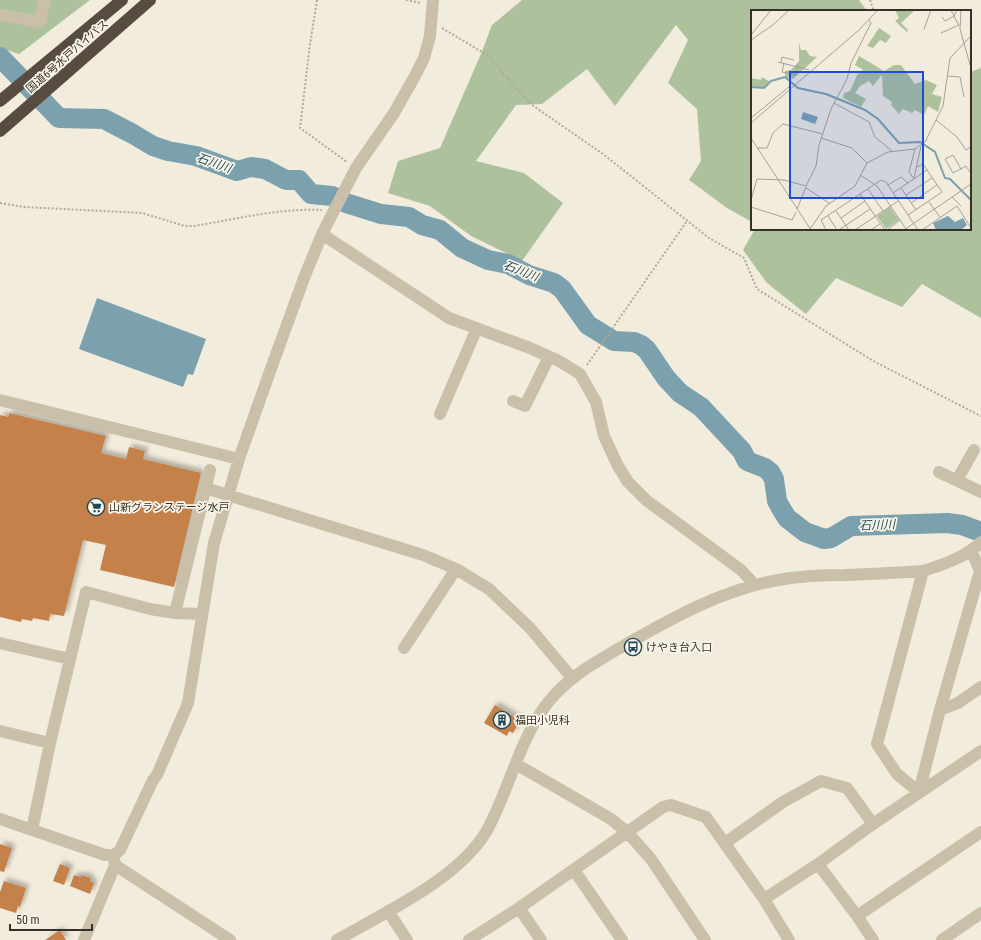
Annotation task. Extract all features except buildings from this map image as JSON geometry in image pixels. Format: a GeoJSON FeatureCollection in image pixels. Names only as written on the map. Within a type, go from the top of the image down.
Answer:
{"type":"FeatureCollection","features":[{"type":"Feature","properties":{"kind":"highway","name":"国道6号水戸バイパス"},"geometry":{"type":"LineString","coordinates":[[0,101],[122,0]]}},
{"type":"Feature","properties":{"kind":"highway","name":"国道6号水戸バイパス"},"geometry":{"type":"LineString","coordinates":[[0,131],[150,0]]}},
{"type":"Feature","properties":{"kind":"street"},"geometry":{"type":"LineString","coordinates":[[0,15],[40,22],[44,0]]}},
{"type":"Feature","properties":{"kind":"street"},"geometry":{"type":"LineString","coordinates":[[84,940],[111,859],[120,850],[153,780],[157,775],[188,703],[214,543],[239,459],[304,278],[322,234],[356,168],[394,113],[415,76],[428,47],[432,3]]}},
{"type":"Feature","properties":{"kind":"street"},"geometry":{"type":"LineString","coordinates":[[322,234],[449,318],[549,356],[580,374],[596,402],[604,436],[615,460],[628,482],[646,500],[741,570],[754,585]]}},
{"type":"Feature","properties":{"kind":"street"},"geometry":{"type":"LineString","coordinates":[[440,414],[477,328]]}},
{"type":"Feature","properties":{"kind":"street"},"geometry":{"type":"LineString","coordinates":[[514,401],[525,406],[549,356]]}},
{"type":"Feature","properties":{"kind":"street"},"geometry":{"type":"LineString","coordinates":[[0,400],[239,459]]}},
{"type":"Feature","properties":{"kind":"street"},"geometry":{"type":"LineString","coordinates":[[957,480],[974,450]]}},
{"type":"Feature","properties":{"kind":"street"},"geometry":{"type":"LineString","coordinates":[[175,613],[210,470]]}},
{"type":"Feature","properties":{"kind":"street"},"geometry":{"type":"LineString","coordinates":[[939,472],[981,492]]}},
{"type":"Feature","properties":{"kind":"street"},"geometry":{"type":"LineString","coordinates":[[205,488],[423,555],[456,568],[489,589],[530,628],[572,678]]}},
{"type":"Feature","properties":{"kind":"street"},"geometry":{"type":"LineString","coordinates":[[337,940],[425,889],[462,861],[476,846],[492,819],[523,746],[537,718],[554,695],[572,678],[648,632],[696,606],[720,596],[754,585],[800,577],[922,571],[939,566],[976,546],[980,571],[940,710],[919,792]]}},
{"type":"Feature","properties":{"kind":"street"},"geometry":{"type":"LineString","coordinates":[[404,648],[456,568]]}},
{"type":"Feature","properties":{"kind":"street"},"geometry":{"type":"LineString","coordinates":[[919,792],[897,774],[877,744],[922,571]]}},
{"type":"Feature","properties":{"kind":"street"},"geometry":{"type":"LineString","coordinates":[[32,830],[50,743],[86,592],[150,609],[175,613],[202,614]]}},
{"type":"Feature","properties":{"kind":"street"},"geometry":{"type":"LineString","coordinates":[[0,643],[70,659]]}},
{"type":"Feature","properties":{"kind":"street"},"geometry":{"type":"LineString","coordinates":[[940,710],[958,703],[981,687]]}},
{"type":"Feature","properties":{"kind":"street"},"geometry":{"type":"LineString","coordinates":[[0,731],[50,743]]}},
{"type":"Feature","properties":{"kind":"street"},"geometry":{"type":"LineString","coordinates":[[764,899],[818,864],[919,792],[981,751]]}},
{"type":"Feature","properties":{"kind":"street"},"geometry":{"type":"LineString","coordinates":[[516,764],[611,818],[627,832],[651,859],[705,940]]}},
{"type":"Feature","properties":{"kind":"street"},"geometry":{"type":"LineString","coordinates":[[725,843],[783,802],[821,781],[847,788],[873,824]]}},
{"type":"Feature","properties":{"kind":"street"},"geometry":{"type":"LineString","coordinates":[[469,940],[519,908],[663,807],[671,805],[706,817],[764,899],[789,940]]}},
{"type":"Feature","properties":{"kind":"street"},"geometry":{"type":"LineString","coordinates":[[0,819],[111,859],[230,940]]}},
{"type":"Feature","properties":{"kind":"street"},"geometry":{"type":"LineString","coordinates":[[857,916],[981,832]]}},
{"type":"Feature","properties":{"kind":"street"},"geometry":{"type":"LineString","coordinates":[[818,864],[873,940]]}},
{"type":"Feature","properties":{"kind":"street"},"geometry":{"type":"LineString","coordinates":[[574,870],[622,940]]}},
{"type":"Feature","properties":{"kind":"street"},"geometry":{"type":"LineString","coordinates":[[519,908],[541,940]]}},
{"type":"Feature","properties":{"kind":"street"},"geometry":{"type":"LineString","coordinates":[[388,911],[407,940]]}},
{"type":"Feature","properties":{"kind":"street"},"geometry":{"type":"LineString","coordinates":[[942,940],[981,913]]}},
{"type":"Feature","properties":{"kind":"path"},"geometry":{"type":"LineString","coordinates":[[317,0],[300,128],[356,168]]}},
{"type":"Feature","properties":{"kind":"path"},"geometry":{"type":"LineString","coordinates":[[406,0],[432,3]]}},
{"type":"Feature","properties":{"kind":"path"},"geometry":{"type":"LineString","coordinates":[[870,0],[874,10]]}},
{"type":"Feature","properties":{"kind":"path"},"geometry":{"type":"LineString","coordinates":[[431,25],[442,28],[487,55],[532,104],[603,154],[709,238],[744,258],[757,289],[875,362],[981,416]]}},
{"type":"Feature","properties":{"kind":"path"},"geometry":{"type":"LineString","coordinates":[[0,203],[24,207],[142,213],[185,226],[194,226],[265,213],[294,210],[322,210],[337,205]]}},
{"type":"Feature","properties":{"kind":"path"},"geometry":{"type":"LineString","coordinates":[[580,374],[687,221]]}},
{"type":"Feature","properties":{"kind":"green space"},"geometry":{"type":"Polygon","coordinates":[[[0,0],[90,0],[19,54],[0,48],[0,0]]]}},
{"type":"Feature","properties":{"kind":"green space"},"geometry":{"type":"Polygon","coordinates":[[[522,0],[859,0],[866,10],[751,10],[751,221],[727,208],[689,180],[701,161],[697,109],[668,83],[688,40],[676,25],[615,106],[587,69],[542,104],[516,105],[476,161],[524,173],[563,203],[522,261],[471,236],[430,206],[388,193],[398,161],[440,148],[492,25],[522,0]]]}},
{"type":"Feature","properties":{"kind":"green space"},"geometry":{"type":"Polygon","coordinates":[[[981,68],[981,318],[922,284],[902,307],[836,278],[806,314],[767,283],[743,250],[754,230],[971,230],[971,72],[981,68]]]}},
{"type":"Feature","properties":{"kind":"water"},"geometry":{"type":"Polygon","coordinates":[[[97,298],[206,339],[193,375],[188,374],[183,387],[79,349],[97,298]]]}},
{"type":"Feature","properties":{"kind":"waterway","name":"石川川"},"geometry":{"type":"LineString","coordinates":[[0,57],[59,118],[104,119],[153,146],[168,151],[196,156],[237,171],[251,167],[265,169],[286,180],[299,180],[311,194],[332,196],[346,203],[381,214],[409,217],[422,225],[440,230],[462,248],[488,260],[508,264],[529,275],[554,283],[562,289],[588,325],[614,341],[634,342],[647,350],[666,378],[680,393],[701,407],[742,451],[747,461],[765,468],[770,472],[774,479],[777,501],[782,510],[787,518],[805,532],[824,539],[831,538],[851,526],[947,523],[962,525],[981,532]]}},
{"type":"Feature","properties":{"kind":"place","name":"山新グランステージ水戸"},"geometry":{"type":"Point","coordinates":[96,507]}},
{"type":"Feature","properties":{"kind":"place","name":"けやき台入口"},"geometry":{"type":"Point","coordinates":[633,647]}},
{"type":"Feature","properties":{"kind":"place","name":"福田小児科"},"geometry":{"type":"Point","coordinates":[502,720]}}]}
